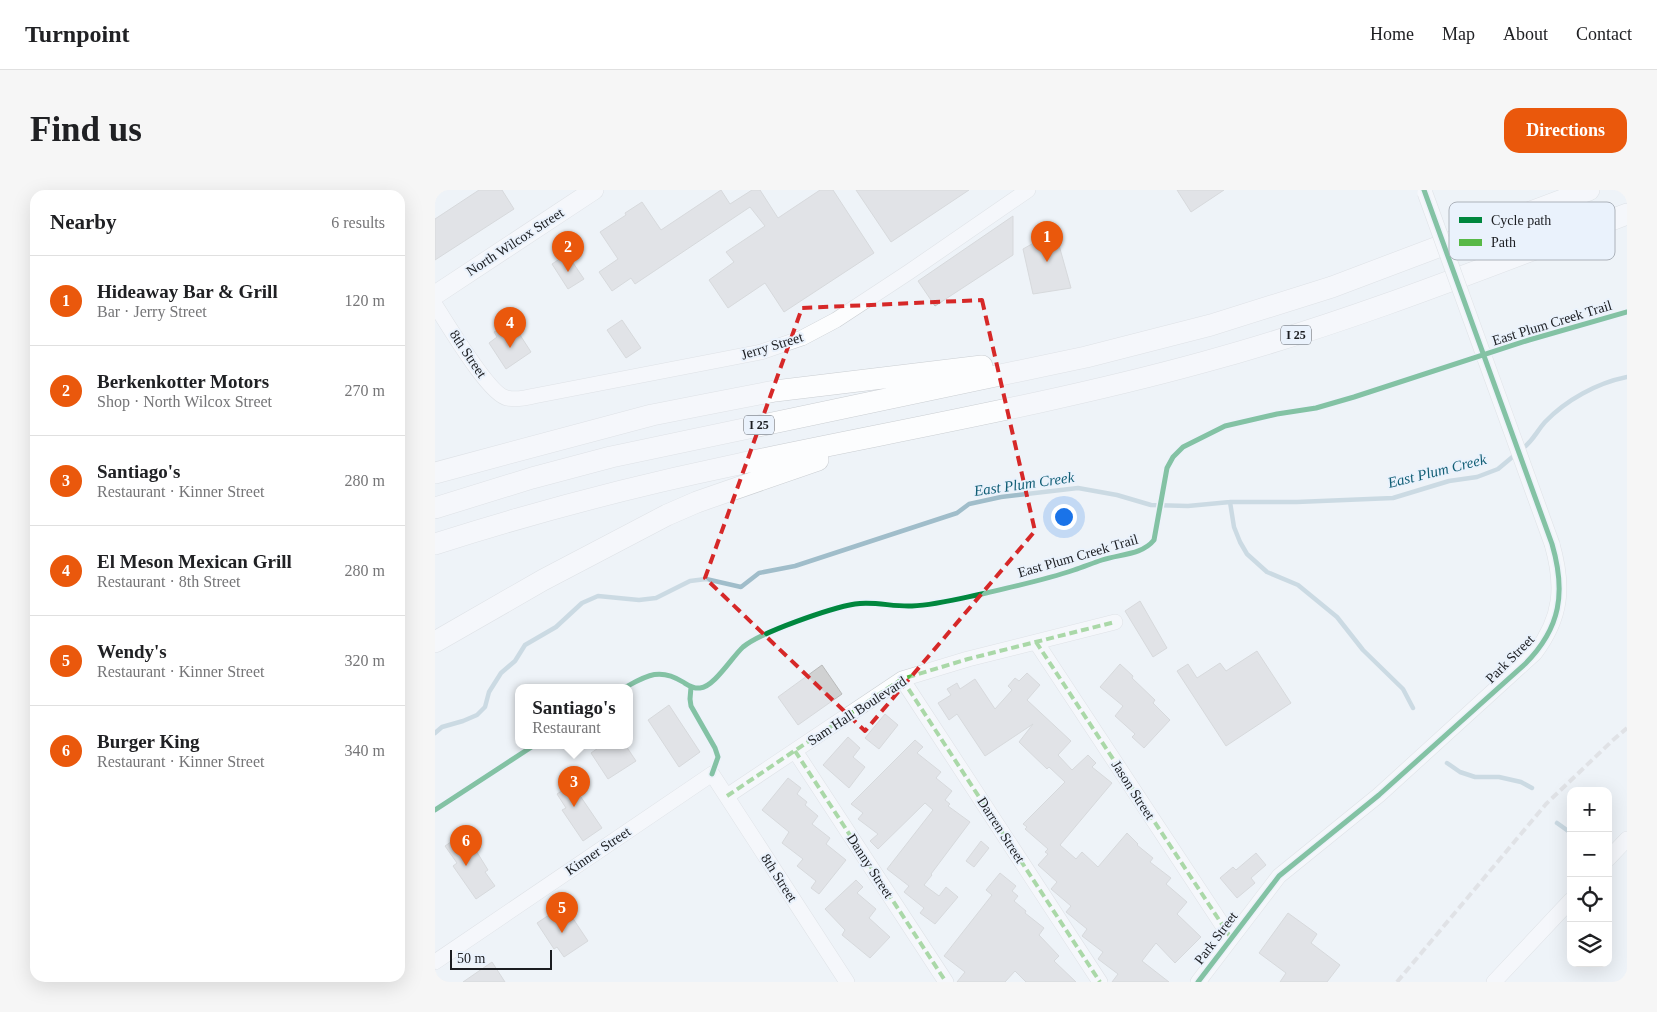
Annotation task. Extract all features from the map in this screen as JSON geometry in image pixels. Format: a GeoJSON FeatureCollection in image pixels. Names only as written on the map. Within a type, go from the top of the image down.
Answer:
{"type":"FeatureCollection","features":[{"type":"Feature","properties":{"kind":"highway","name":"I 25"},"geometry":{"type":"LineString","coordinates":[[1557,202],[1589,190]]}},
{"type":"Feature","properties":{"kind":"highway","name":"I 25"},"geometry":{"type":"LineString","coordinates":[[1615,219],[1627,214]]}},
{"type":"Feature","properties":{"kind":"highway","name":"I 25"},"geometry":{"type":"LineString","coordinates":[[435,508],[532,478],[611,457],[1087,357],[1211,325],[1323,290],[1449,243]]}},
{"type":"Feature","properties":{"kind":"highway","name":"I 25"},"geometry":{"type":"LineString","coordinates":[[435,544],[504,522],[637,487],[727,466],[1012,409],[1204,362],[1291,337],[1383,306],[1505,260]]}},
{"type":"Feature","properties":{"kind":"highway"},"geometry":{"type":"LineString","coordinates":[[435,473],[652,416],[775,391],[953,369],[1087,357]]}},
{"type":"Feature","properties":{"kind":"highway"},"geometry":{"type":"LineString","coordinates":[[435,642],[639,528],[690,505],[785,470],[955,420]]}},
{"type":"Feature","properties":{"kind":"main road","name":"North Wilcox Street"},"geometry":{"type":"LineString","coordinates":[[435,294],[594,190]]}},
{"type":"Feature","properties":{"kind":"street","name":"Jerry Street"},"geometry":{"type":"LineString","coordinates":[[506,398],[519,399],[751,354],[794,341],[851,310],[1028,190]]}},
{"type":"Feature","properties":{"kind":"street","name":"Park Street"},"geometry":{"type":"LineString","coordinates":[[1425,192],[1449,259]]}},
{"type":"Feature","properties":{"kind":"street","name":"Park Street"},"geometry":{"type":"LineString","coordinates":[[1198,982],[1279,876],[1379,795],[1535,653],[1550,630],[1555,618],[1560,578],[1552,544],[1450,260]]}},
{"type":"Feature","properties":{"kind":"street","name":"8th Street"},"geometry":{"type":"LineString","coordinates":[[435,305],[487,382],[506,398]]}},
{"type":"Feature","properties":{"kind":"street","name":"Sam Hall Boulevard"},"geometry":{"type":"LineString","coordinates":[[727,796],[902,679],[1115,622]]}},
{"type":"Feature","properties":{"kind":"street","name":"Jason Street"},"geometry":{"type":"LineString","coordinates":[[1036,642],[1231,938]]}},
{"type":"Feature","properties":{"kind":"street","name":"Darren Street"},"geometry":{"type":"LineString","coordinates":[[902,679],[1100,982]]}},
{"type":"Feature","properties":{"kind":"street","name":"Danny Street"},"geometry":{"type":"LineString","coordinates":[[795,751],[946,982]]}},
{"type":"Feature","properties":{"kind":"street","name":"8th Street"},"geometry":{"type":"LineString","coordinates":[[712,774],[847,982]]}},
{"type":"Feature","properties":{"kind":"street","name":"Kinner Street"},"geometry":{"type":"LineString","coordinates":[[435,962],[712,774]]}},
{"type":"Feature","properties":{"kind":"street"},"geometry":{"type":"LineString","coordinates":[[1612,855],[1627,838]]}},
{"type":"Feature","properties":{"kind":"street"},"geometry":{"type":"LineString","coordinates":[[1494,982],[1567,904]]}},
{"type":"Feature","properties":{"kind":"highlighted area"},"geometry":{"type":"Polygon","coordinates":[[[982,300],[1035,531],[865,731],[705,578],[802,308],[982,300]]]}},
{"type":"Feature","properties":{"kind":"building"},"geometry":{"type":"Polygon","coordinates":[[[479,190],[502,190],[514,209],[435,260],[435,219],[479,190]]]}},
{"type":"Feature","properties":{"kind":"building"},"geometry":{"type":"Polygon","coordinates":[[[721,190],[730,204],[752,190],[760,190],[778,218],[820,190],[833,190],[874,253],[784,312],[765,283],[728,308],[709,280],[734,262],[726,252],[765,226],[750,207],[635,284],[631,278],[612,291],[599,272],[618,259],[600,232],[642,202],[661,230],[721,190]]]}},
{"type":"Feature","properties":{"kind":"building"},"geometry":{"type":"Polygon","coordinates":[[[856,190],[969,190],[891,242],[856,190]]]}},
{"type":"Feature","properties":{"kind":"building"},"geometry":{"type":"Polygon","coordinates":[[[1177,190],[1224,190],[1191,212],[1177,190]]]}},
{"type":"Feature","properties":{"kind":"building"},"geometry":{"type":"Polygon","coordinates":[[[1013,216],[1013,255],[935,306],[918,281],[1013,216]]]}},
{"type":"Feature","properties":{"kind":"building"},"geometry":{"type":"Polygon","coordinates":[[[1055,231],[1071,288],[1033,294],[1023,249],[1055,231]]]}},
{"type":"Feature","properties":{"kind":"building"},"geometry":{"type":"Polygon","coordinates":[[[567,254],[584,279],[568,289],[552,264],[567,254]]]}},
{"type":"Feature","properties":{"kind":"building"},"geometry":{"type":"Polygon","coordinates":[[[622,320],[641,348],[626,358],[607,330],[622,320]]]}},
{"type":"Feature","properties":{"kind":"building"},"geometry":{"type":"Polygon","coordinates":[[[511,321],[531,352],[506,369],[489,343],[497,337],[494,332],[511,321]]]}},
{"type":"Feature","properties":{"kind":"building"},"geometry":{"type":"Polygon","coordinates":[[[1140,601],[1167,648],[1153,657],[1125,611],[1140,601]]]}},
{"type":"Feature","properties":{"kind":"building"},"geometry":{"type":"Polygon","coordinates":[[[1257,651],[1291,703],[1226,746],[1177,671],[1188,664],[1197,678],[1220,663],[1226,671],[1257,651]]]}},
{"type":"Feature","properties":{"kind":"building"},"geometry":{"type":"Polygon","coordinates":[[[1120,664],[1155,700],[1153,703],[1170,720],[1144,748],[1132,737],[1135,734],[1115,716],[1123,706],[1100,687],[1120,664]]]}},
{"type":"Feature","properties":{"kind":"building"},"geometry":{"type":"Polygon","coordinates":[[[822,665],[842,694],[798,725],[778,697],[822,665]]]}},
{"type":"Feature","properties":{"kind":"building"},"geometry":{"type":"Polygon","coordinates":[[[1027,673],[1040,685],[1027,700],[1071,741],[1058,755],[1072,770],[1088,755],[1096,763],[1092,767],[1112,783],[1060,845],[1076,859],[1082,852],[1098,867],[1127,833],[1137,845],[1153,858],[1150,862],[1171,878],[1166,884],[1187,902],[1177,914],[1201,937],[1175,963],[1156,943],[1142,961],[1169,982],[1112,982],[1118,974],[1098,959],[1103,952],[1082,936],[1087,929],[1066,912],[1071,906],[1051,889],[1057,882],[1038,865],[1048,854],[1045,852],[1048,849],[1025,829],[1027,827],[1023,824],[1065,782],[1049,767],[1047,769],[1019,742],[1033,724],[985,756],[957,714],[949,720],[938,703],[951,695],[947,689],[957,683],[960,689],[975,679],[995,709],[1012,690],[1008,686],[1015,678],[1019,681],[1027,673]]]}},
{"type":"Feature","properties":{"kind":"building"},"geometry":{"type":"Polygon","coordinates":[[[669,705],[700,752],[679,767],[648,720],[669,705]]]}},
{"type":"Feature","properties":{"kind":"building"},"geometry":{"type":"Polygon","coordinates":[[[885,714],[898,725],[879,749],[865,738],[885,714]]]}},
{"type":"Feature","properties":{"kind":"building"},"geometry":{"type":"Polygon","coordinates":[[[848,737],[860,748],[853,757],[865,767],[849,788],[823,765],[848,737]]]}},
{"type":"Feature","properties":{"kind":"building"},"geometry":{"type":"Polygon","coordinates":[[[915,740],[923,747],[917,753],[941,772],[936,778],[952,791],[945,800],[950,804],[948,806],[970,822],[924,885],[939,896],[946,887],[958,897],[935,924],[920,913],[924,908],[904,892],[909,886],[887,869],[933,810],[925,803],[878,849],[870,841],[878,834],[858,819],[863,813],[851,804],[915,740]]]}},
{"type":"Feature","properties":{"kind":"building"},"geometry":{"type":"Polygon","coordinates":[[[597,749],[628,749],[636,761],[608,779],[591,753],[597,749]]]}},
{"type":"Feature","properties":{"kind":"building"},"geometry":{"type":"Polygon","coordinates":[[[788,778],[801,788],[797,794],[807,802],[805,805],[818,816],[812,824],[830,838],[826,844],[846,860],[819,894],[811,888],[816,881],[797,866],[803,859],[782,843],[789,832],[762,810],[788,778]]]}},
{"type":"Feature","properties":{"kind":"building"},"geometry":{"type":"Polygon","coordinates":[[[572,784],[602,828],[583,841],[562,810],[566,808],[557,794],[572,784]]]}},
{"type":"Feature","properties":{"kind":"building"},"geometry":{"type":"Polygon","coordinates":[[[461,835],[472,851],[475,849],[488,870],[485,872],[495,886],[476,899],[453,866],[457,863],[445,846],[461,835]]]}},
{"type":"Feature","properties":{"kind":"building"},"geometry":{"type":"Polygon","coordinates":[[[981,841],[989,848],[974,867],[966,861],[981,841]]]}},
{"type":"Feature","properties":{"kind":"building"},"geometry":{"type":"Polygon","coordinates":[[[1256,853],[1266,865],[1251,878],[1255,883],[1237,898],[1220,878],[1233,867],[1236,870],[1256,853]]]}},
{"type":"Feature","properties":{"kind":"building"},"geometry":{"type":"Polygon","coordinates":[[[1000,873],[1016,886],[1012,891],[1018,896],[1014,901],[1026,911],[1025,913],[1044,928],[1039,935],[1059,956],[1054,961],[1076,982],[1026,982],[1015,971],[1005,982],[957,982],[965,972],[944,956],[992,895],[986,890],[1000,873]]]}},
{"type":"Feature","properties":{"kind":"building"},"geometry":{"type":"Polygon","coordinates":[[[856,880],[863,887],[857,893],[876,909],[869,918],[890,937],[870,958],[842,935],[845,930],[825,909],[856,880]]]}},
{"type":"Feature","properties":{"kind":"building"},"geometry":{"type":"Polygon","coordinates":[[[564,905],[588,941],[564,957],[557,947],[554,949],[537,923],[564,905]]]}},
{"type":"Feature","properties":{"kind":"building"},"geometry":{"type":"Polygon","coordinates":[[[1288,913],[1317,934],[1311,943],[1340,965],[1327,982],[1280,982],[1286,973],[1259,953],[1288,913]]]}},
{"type":"Feature","properties":{"kind":"building"},"geometry":{"type":"Polygon","coordinates":[[[492,962],[505,982],[463,982],[492,962]]]}},
{"type":"Feature","properties":{"kind":"waterway","name":"East Plum Creek"},"geometry":{"type":"LineString","coordinates":[[1522,449],[1553,414],[1572,400],[1604,383],[1627,377]]}},
{"type":"Feature","properties":{"kind":"waterway","name":"East Plum Creek"},"geometry":{"type":"LineString","coordinates":[[435,733],[442,727],[477,715],[485,707],[489,692],[501,673],[515,661],[525,645],[556,627],[582,603],[598,596],[639,600],[656,598],[690,581],[706,579],[741,587],[759,573],[795,566],[957,513],[969,504],[1001,497],[1078,488],[1117,495],[1151,505],[1188,506],[1230,502],[1297,502],[1393,498],[1449,481],[1477,477],[1498,469],[1516,454]]}},
{"type":"Feature","properties":{"kind":"waterway"},"geometry":{"type":"LineString","coordinates":[[1230,502],[1234,527],[1247,554],[1267,572],[1298,585],[1337,617],[1363,650],[1403,689],[1413,708]]}},
{"type":"Feature","properties":{"kind":"waterway"},"geometry":{"type":"LineString","coordinates":[[1447,763],[1460,772],[1475,777],[1499,777],[1521,782],[1532,788]]}},
{"type":"Feature","properties":{"kind":"waterway"},"geometry":{"type":"LineString","coordinates":[[1557,823],[1570,832]]}},
{"type":"Feature","properties":{"kind":"railway"},"geometry":{"type":"LineString","coordinates":[[1397,982],[1546,804],[1627,728]]}},
{"type":"Feature","properties":{"kind":"marked path"},"geometry":{"type":"LineString","coordinates":[[727,796],[902,679],[968,659],[1115,622]]}},
{"type":"Feature","properties":{"kind":"marked path"},"geometry":{"type":"LineString","coordinates":[[1036,642],[1231,938]]}},
{"type":"Feature","properties":{"kind":"marked path"},"geometry":{"type":"LineString","coordinates":[[902,679],[1100,982]]}},
{"type":"Feature","properties":{"kind":"marked path"},"geometry":{"type":"LineString","coordinates":[[795,751],[946,982]]}},
{"type":"Feature","properties":{"kind":"cycle path"},"geometry":{"type":"LineString","coordinates":[[1424,190],[1449,259]]}},
{"type":"Feature","properties":{"kind":"cycle path"},"geometry":{"type":"LineString","coordinates":[[1198,982],[1279,876],[1379,795],[1525,664],[1546,637],[1553,623],[1559,594],[1559,578],[1552,544],[1449,260]]}},
{"type":"Feature","properties":{"kind":"cycle path","name":"East Plum Creek Trail"},"geometry":{"type":"LineString","coordinates":[[632,684],[646,677],[660,674],[674,677],[693,687],[700,688],[711,683],[743,647],[752,641],[814,615],[862,603],[905,606],[940,603],[1041,580],[1143,549],[1154,540],[1167,468],[1173,457],[1183,447],[1225,426],[1277,414],[1316,408],[1529,340],[1627,312]]}},
{"type":"Feature","properties":{"kind":"cycle path"},"geometry":{"type":"LineString","coordinates":[[691,687],[691,706],[715,748],[718,757],[712,774]]}},
{"type":"Feature","properties":{"kind":"cycle path"},"geometry":{"type":"LineString","coordinates":[[435,810],[528,749]]}},
{"type":"Feature","properties":{"kind":"place","name":"Hideaway Bar & Grill"},"geometry":{"type":"Point","coordinates":[1047,262]}},
{"type":"Feature","properties":{"kind":"place","name":"Berkenkotter Motors"},"geometry":{"type":"Point","coordinates":[568,272]}},
{"type":"Feature","properties":{"kind":"place","name":"El Meson Mexican Grill"},"geometry":{"type":"Point","coordinates":[510,348]}},
{"type":"Feature","properties":{"kind":"place","name":"Santiago's"},"geometry":{"type":"Point","coordinates":[574,807]}},
{"type":"Feature","properties":{"kind":"place","name":"Burger King"},"geometry":{"type":"Point","coordinates":[466,866]}},
{"type":"Feature","properties":{"kind":"place","name":"Wendy's"},"geometry":{"type":"Point","coordinates":[562,933]}}]}
